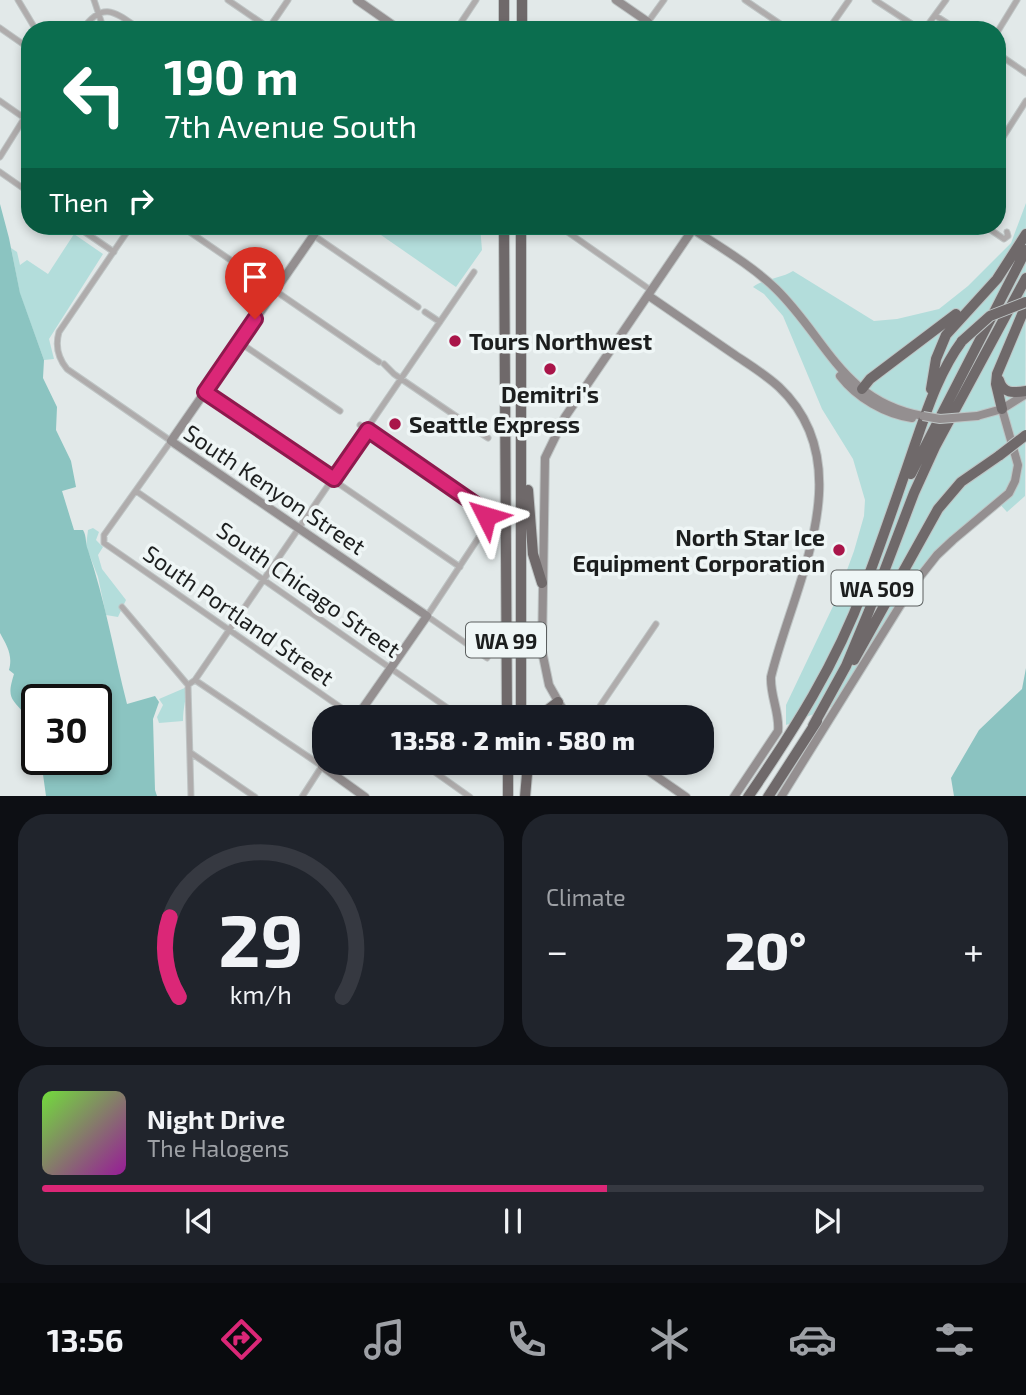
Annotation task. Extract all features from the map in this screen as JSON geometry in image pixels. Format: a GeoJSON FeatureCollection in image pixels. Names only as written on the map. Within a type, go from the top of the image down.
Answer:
{"type":"FeatureCollection","features":[{"type":"Feature","properties":{"kind":"highway"},"geometry":{"type":"LineString","coordinates":[[504,0],[504,21]]}},
{"type":"Feature","properties":{"kind":"highway"},"geometry":{"type":"LineString","coordinates":[[522,0],[522,21]]}},
{"type":"Feature","properties":{"kind":"highway"},"geometry":{"type":"LineString","coordinates":[[888,521],[942,342],[951,327],[1004,270],[1026,234]]}},
{"type":"Feature","properties":{"kind":"highway"},"geometry":{"type":"LineString","coordinates":[[499,235],[504,285]]}},
{"type":"Feature","properties":{"kind":"highway","name":"WA 99"},"geometry":{"type":"LineString","coordinates":[[504,235],[507,705]]}},
{"type":"Feature","properties":{"kind":"highway","name":"WA 99"},"geometry":{"type":"LineString","coordinates":[[521,235],[521,705]]}},
{"type":"Feature","properties":{"kind":"highway","name":"WA 509"},"geometry":{"type":"LineString","coordinates":[[748,796],[806,709],[839,648],[865,587],[888,521],[962,371],[1026,250]]}},
{"type":"Feature","properties":{"kind":"highway","name":"WA 509"},"geometry":{"type":"LineString","coordinates":[[768,796],[813,726],[846,666],[909,503],[935,447],[1026,278]]}},
{"type":"Feature","properties":{"kind":"highway"},"geometry":{"type":"LineString","coordinates":[[862,389],[870,379],[981,296]]}},
{"type":"Feature","properties":{"kind":"highway"},"geometry":{"type":"LineString","coordinates":[[922,413],[948,360],[962,341],[990,316],[1026,304]]}},
{"type":"Feature","properties":{"kind":"highway"},"geometry":{"type":"LineString","coordinates":[[1002,409],[996,384],[998,373],[1026,304]]}},
{"type":"Feature","properties":{"kind":"highway"},"geometry":{"type":"LineString","coordinates":[[998,373],[1005,391],[1026,392]]}},
{"type":"Feature","properties":{"kind":"highway"},"geometry":{"type":"LineString","coordinates":[[521,386],[530,529],[533,554],[542,583]]}},
{"type":"Feature","properties":{"kind":"highway"},"geometry":{"type":"LineString","coordinates":[[813,726],[863,646],[938,509],[961,482],[1026,435]]}},
{"type":"Feature","properties":{"kind":"highway"},"geometry":{"type":"LineString","coordinates":[[554,705],[558,702]]}},
{"type":"Feature","properties":{"kind":"highway"},"geometry":{"type":"LineString","coordinates":[[508,775],[508,796]]}},
{"type":"Feature","properties":{"kind":"highway"},"geometry":{"type":"LineString","coordinates":[[522,775],[523,796]]}},
{"type":"Feature","properties":{"kind":"highway"},"geometry":{"type":"LineString","coordinates":[[523,796],[526,775]]}},
{"type":"Feature","properties":{"kind":"street"},"geometry":{"type":"LineString","coordinates":[[18,0],[31,21]]}},
{"type":"Feature","properties":{"kind":"street"},"geometry":{"type":"LineString","coordinates":[[94,0],[101,21]]}},
{"type":"Feature","properties":{"kind":"street"},"geometry":{"type":"LineString","coordinates":[[228,0],[259,21]]}},
{"type":"Feature","properties":{"kind":"street"},"geometry":{"type":"LineString","coordinates":[[274,21],[288,0]]}},
{"type":"Feature","properties":{"kind":"street"},"geometry":{"type":"LineString","coordinates":[[357,0],[387,21]]}},
{"type":"Feature","properties":{"kind":"street"},"geometry":{"type":"LineString","coordinates":[[462,21],[476,0]]}},
{"type":"Feature","properties":{"kind":"street"},"geometry":{"type":"LineString","coordinates":[[616,0],[640,21]]}},
{"type":"Feature","properties":{"kind":"street"},"geometry":{"type":"LineString","coordinates":[[649,21],[664,0]]}},
{"type":"Feature","properties":{"kind":"street"},"geometry":{"type":"LineString","coordinates":[[745,0],[776,21]]}},
{"type":"Feature","properties":{"kind":"street"},"geometry":{"type":"LineString","coordinates":[[834,21],[849,0]]}},
{"type":"Feature","properties":{"kind":"street"},"geometry":{"type":"LineString","coordinates":[[875,0],[909,21]]}},
{"type":"Feature","properties":{"kind":"street"},"geometry":{"type":"LineString","coordinates":[[931,21],[946,0]]}},
{"type":"Feature","properties":{"kind":"street"},"geometry":{"type":"LineString","coordinates":[[1004,21],[1017,0]]}},
{"type":"Feature","properties":{"kind":"street"},"geometry":{"type":"LineString","coordinates":[[87,21],[90,15],[104,9],[112,10],[128,21]]}},
{"type":"Feature","properties":{"kind":"street"},"geometry":{"type":"LineString","coordinates":[[936,16],[944,21]]}},
{"type":"Feature","properties":{"kind":"street"},"geometry":{"type":"LineString","coordinates":[[0,28],[21,43]]}},
{"type":"Feature","properties":{"kind":"street"},"geometry":{"type":"LineString","coordinates":[[1006,59],[1026,73]]}},
{"type":"Feature","properties":{"kind":"street"},"geometry":{"type":"LineString","coordinates":[[0,100],[21,116]]}},
{"type":"Feature","properties":{"kind":"street"},"geometry":{"type":"LineString","coordinates":[[1006,132],[1026,101]]}},
{"type":"Feature","properties":{"kind":"street"},"geometry":{"type":"LineString","coordinates":[[0,157],[21,128]]}},
{"type":"Feature","properties":{"kind":"street"},"geometry":{"type":"LineString","coordinates":[[0,172],[21,187]]}},
{"type":"Feature","properties":{"kind":"street"},"geometry":{"type":"LineString","coordinates":[[89,235],[114,252],[124,235]]}},
{"type":"Feature","properties":{"kind":"street"},"geometry":{"type":"LineString","coordinates":[[194,235],[488,438]]}},
{"type":"Feature","properties":{"kind":"street"},"geometry":{"type":"LineString","coordinates":[[136,491],[314,235],[418,307]]}},
{"type":"Feature","properties":{"kind":"street"},"geometry":{"type":"LineString","coordinates":[[571,235],[768,378],[792,402],[809,428],[816,450],[821,482],[820,504],[771,677],[772,697],[779,721],[778,731],[734,796]]}},
{"type":"Feature","properties":{"kind":"street"},"geometry":{"type":"LineString","coordinates":[[560,705],[547,678],[542,651],[543,476],[546,453],[565,417],[687,235]]}},
{"type":"Feature","properties":{"kind":"street"},"geometry":{"type":"LineString","coordinates":[[703,235],[762,277],[782,295],[840,370],[862,389],[886,404],[940,419],[977,416],[1002,409],[1026,392]]}},
{"type":"Feature","properties":{"kind":"street","name":"South Kenyon Street"},"geometry":{"type":"LineString","coordinates":[[114,252],[59,332],[56,340],[59,356],[67,369],[487,658]]}},
{"type":"Feature","properties":{"kind":"street"},"geometry":{"type":"LineString","coordinates":[[188,685],[195,680],[474,272]]}},
{"type":"Feature","properties":{"kind":"street"},"geometry":{"type":"LineString","coordinates":[[425,312],[440,322]]}},
{"type":"Feature","properties":{"kind":"street"},"geometry":{"type":"LineString","coordinates":[[803,322],[807,334],[844,382],[865,399],[897,415],[910,418],[922,413]]}},
{"type":"Feature","properties":{"kind":"street"},"geometry":{"type":"LineString","coordinates":[[239,342],[340,411]]}},
{"type":"Feature","properties":{"kind":"street"},"geometry":{"type":"LineString","coordinates":[[205,392],[460,567]]}},
{"type":"Feature","properties":{"kind":"street"},"geometry":{"type":"LineString","coordinates":[[781,796],[911,587],[937,555],[1009,493],[1015,481],[1017,465],[1002,409]]}},
{"type":"Feature","properties":{"kind":"street"},"geometry":{"type":"LineString","coordinates":[[360,425],[482,509],[486,516],[481,534],[460,567],[364,705]]}},
{"type":"Feature","properties":{"kind":"street","name":"South Portland Street"},"geometry":{"type":"LineString","coordinates":[[136,491],[103,540],[106,545],[338,705]]}},
{"type":"Feature","properties":{"kind":"street","name":"South Chicago Street"},"geometry":{"type":"LineString","coordinates":[[136,491],[445,705]]}},
{"type":"Feature","properties":{"kind":"street"},"geometry":{"type":"LineString","coordinates":[[122,607],[188,685],[191,796]]}},
{"type":"Feature","properties":{"kind":"street"},"geometry":{"type":"LineString","coordinates":[[601,705],[656,624]]}},
{"type":"Feature","properties":{"kind":"street"},"geometry":{"type":"LineString","coordinates":[[195,680],[312,758]]}},
{"type":"Feature","properties":{"kind":"street"},"geometry":{"type":"LineString","coordinates":[[191,753],[255,796]]}},
{"type":"Feature","properties":{"kind":"street"},"geometry":{"type":"LineString","coordinates":[[302,796],[316,775]]}},
{"type":"Feature","properties":{"kind":"street"},"geometry":{"type":"LineString","coordinates":[[337,775],[365,796]]}},
{"type":"Feature","properties":{"kind":"street"},"geometry":{"type":"LineString","coordinates":[[439,775],[470,796]]}},
{"type":"Feature","properties":{"kind":"street"},"geometry":{"type":"LineString","coordinates":[[655,775],[686,796]]}},
{"type":"Feature","properties":{"kind":"shaded area"},"geometry":{"type":"Polygon","coordinates":[[[1026,203],[1025,496],[1007,512],[997,501],[914,578],[834,706],[786,725],[786,705],[836,600],[854,551],[864,516],[865,500],[853,459],[822,409],[783,316],[764,294],[753,287],[793,271],[874,321],[897,319],[939,309],[968,286],[1011,243],[1026,203]]]}},
{"type":"Feature","properties":{"kind":"shaded area"},"geometry":{"type":"Polygon","coordinates":[[[0,204],[20,293],[44,360],[43,378],[57,407],[56,430],[71,461],[76,487],[62,491],[74,530],[83,530],[85,535],[127,704],[155,696],[159,702],[153,719],[157,796],[46,796],[43,775],[112,775],[112,684],[21,684],[21,710],[11,697],[14,674],[9,670],[10,655],[0,633],[0,204]]]}},
{"type":"Feature","properties":{"kind":"shaded area"},"geometry":{"type":"Polygon","coordinates":[[[73,235],[103,254],[49,339],[54,359],[44,360],[20,294],[11,248],[17,252],[20,265],[27,260],[48,274],[73,235]]]}},
{"type":"Feature","properties":{"kind":"shaded area"},"geometry":{"type":"Polygon","coordinates":[[[381,235],[481,235],[482,250],[456,287],[381,235]]]}},
{"type":"Feature","properties":{"kind":"shaded area"},"geometry":{"type":"Polygon","coordinates":[[[93,528],[99,532],[96,540],[103,547],[98,555],[102,569],[126,600],[118,617],[106,615],[98,577],[86,546],[88,530],[93,528]]]}},
{"type":"Feature","properties":{"kind":"shaded area"},"geometry":{"type":"Polygon","coordinates":[[[1026,668],[1026,796],[954,796],[951,778],[979,730],[1022,689],[1026,668]]]}},
{"type":"Feature","properties":{"kind":"shaded area"},"geometry":{"type":"Polygon","coordinates":[[[187,687],[183,721],[159,723],[157,717],[163,705],[159,699],[187,687]]]}},
{"type":"Feature","properties":{"kind":"place","name":"Tours Northwest"},"geometry":{"type":"Point","coordinates":[455,341]}},
{"type":"Feature","properties":{"kind":"place","name":"Demitri's"},"geometry":{"type":"Point","coordinates":[550,369]}},
{"type":"Feature","properties":{"kind":"place","name":"Seattle Express"},"geometry":{"type":"Point","coordinates":[395,424]}},
{"type":"Feature","properties":{"kind":"place","name":"North Star Ice Equipment Corporation"},"geometry":{"type":"Point","coordinates":[839,550]}},
{"type":"Feature","properties":{"kind":"route"},"geometry":{"type":"LineString","coordinates":[[255,319],[205,392],[334,479],[368,430],[482,509],[486,516]]}}]}
